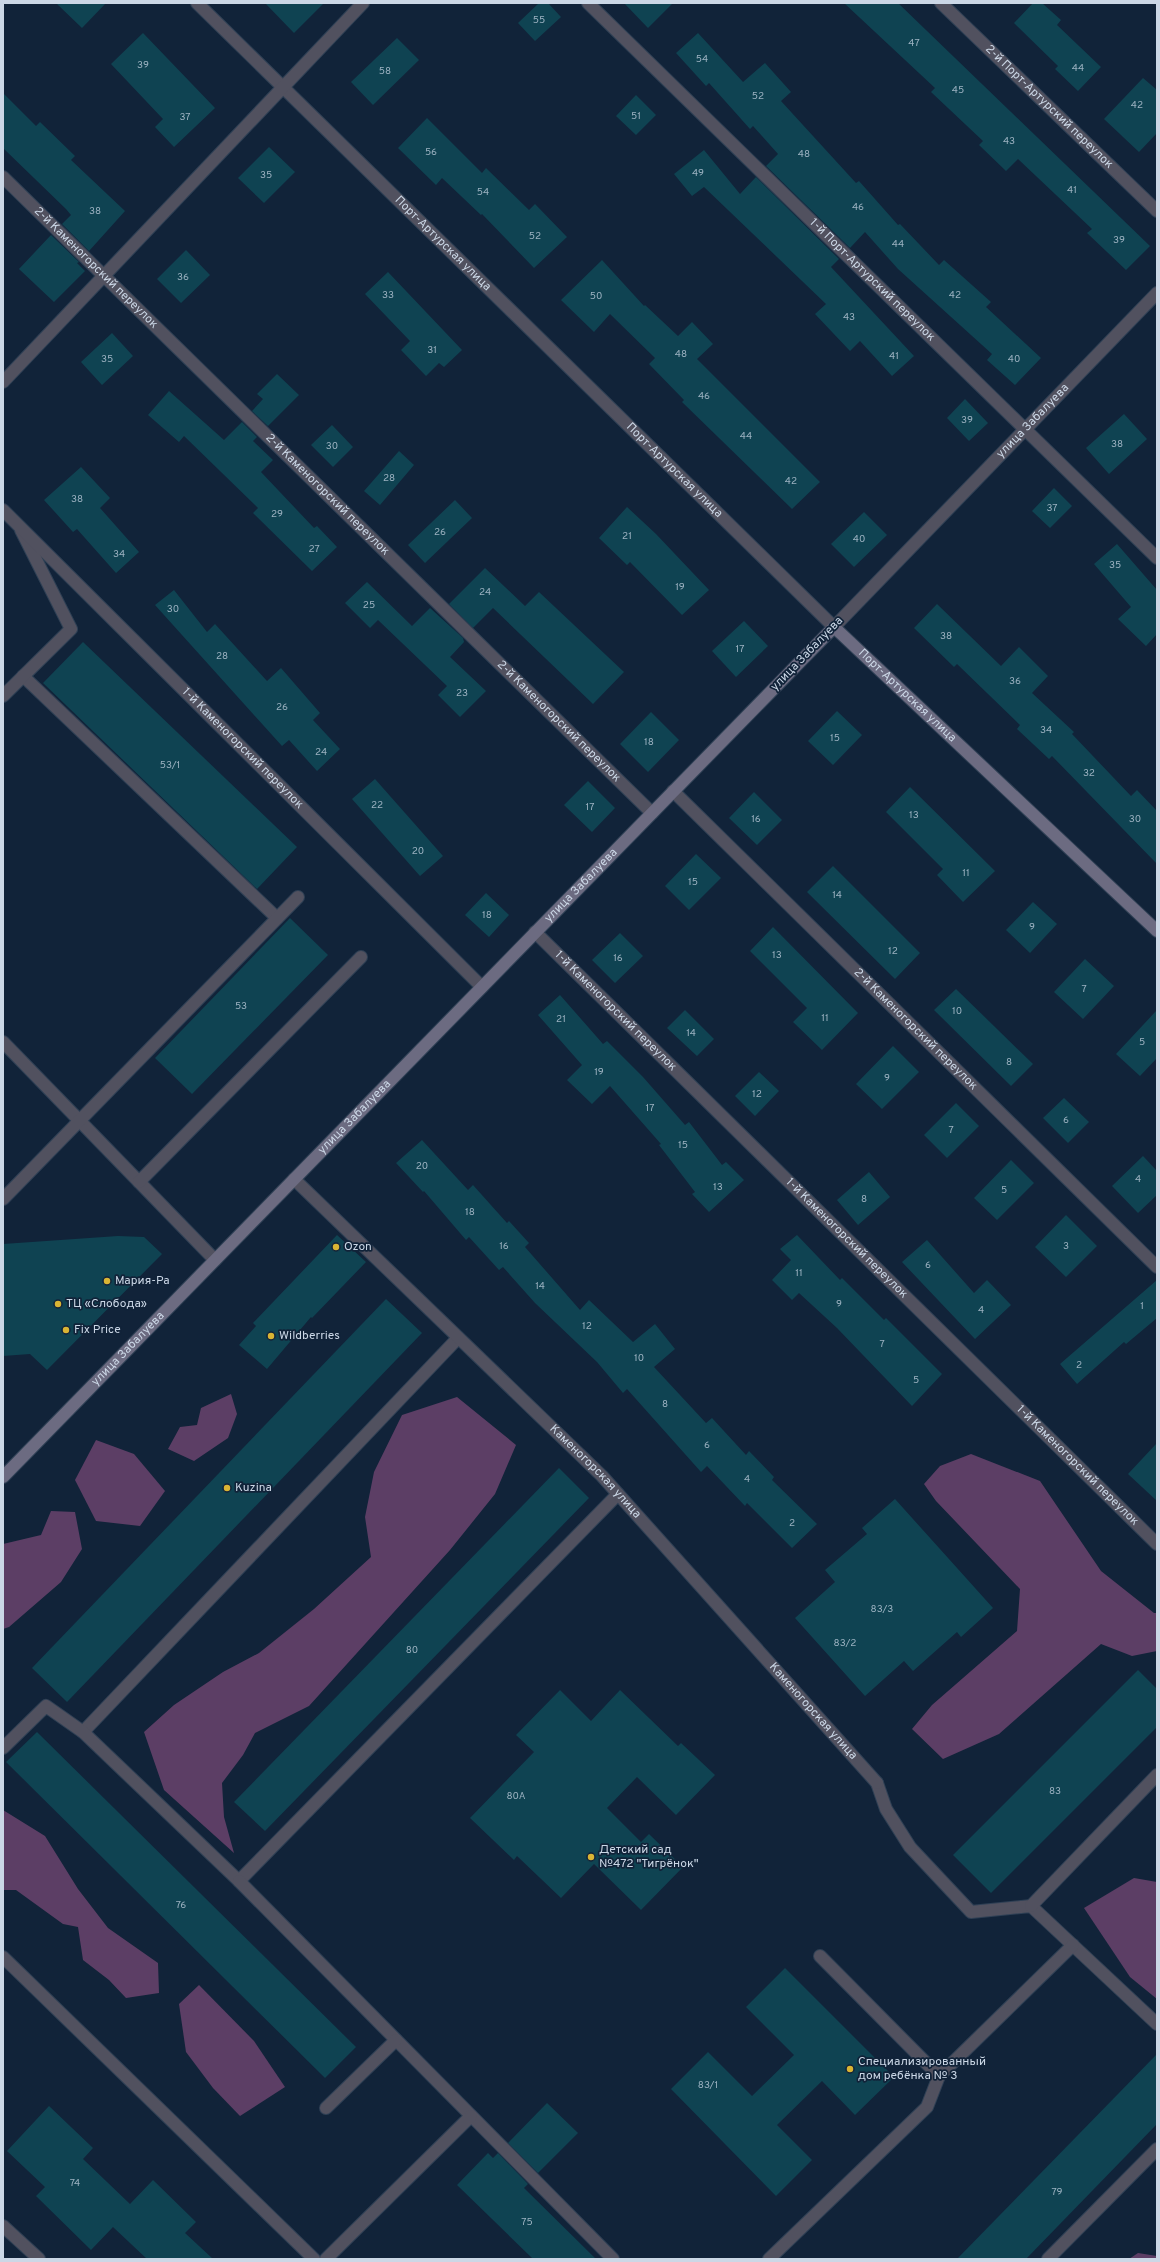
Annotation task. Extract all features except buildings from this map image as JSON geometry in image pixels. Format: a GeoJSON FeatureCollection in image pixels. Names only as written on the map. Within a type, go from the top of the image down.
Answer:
{"type":"FeatureCollection","features":[{"type":"Feature","properties":{"kind":"street","name":"Порт-Артурская улица"},"geometry":{"type":"LineString","coordinates":[[197,3],[281,87],[834,627],[1157,931]]}},
{"type":"Feature","properties":{"kind":"street"},"geometry":{"type":"LineString","coordinates":[[3,382],[281,87],[363,3]]}},
{"type":"Feature","properties":{"kind":"street","name":"1-й Порт-Артурский переулок"},"geometry":{"type":"LineString","coordinates":[[588,3],[1157,558]]}},
{"type":"Feature","properties":{"kind":"street","name":"2-й Порт-Артурский переулок"},"geometry":{"type":"LineString","coordinates":[[941,3],[1157,211]]}},
{"type":"Feature","properties":{"kind":"street","name":"2-й Каменогорский переулок"},"geometry":{"type":"LineString","coordinates":[[3,177],[105,275],[652,813]]}},
{"type":"Feature","properties":{"kind":"street","name":"улица Забалуева"},"geometry":{"type":"LineString","coordinates":[[3,1477],[834,627],[1157,293]]}},
{"type":"Feature","properties":{"kind":"street","name":"1-й Каменогорский переулок"},"geometry":{"type":"LineString","coordinates":[[3,510],[482,987]]}},
{"type":"Feature","properties":{"kind":"street"},"geometry":{"type":"LineString","coordinates":[[3,696],[71,629],[20,527]]}},
{"type":"Feature","properties":{"kind":"street"},"geometry":{"type":"LineString","coordinates":[[23,676],[277,918]]}},
{"type":"Feature","properties":{"kind":"street","name":"2-й Каменогорский переулок"},"geometry":{"type":"LineString","coordinates":[[673,791],[1157,1268]]}},
{"type":"Feature","properties":{"kind":"street"},"geometry":{"type":"LineString","coordinates":[[3,1199],[298,896]]}},
{"type":"Feature","properties":{"kind":"street","name":"1-й Каменогорский переулок"},"geometry":{"type":"LineString","coordinates":[[535,932],[1157,1544]]}},
{"type":"Feature","properties":{"kind":"street"},"geometry":{"type":"LineString","coordinates":[[139,1182],[361,958]]}},
{"type":"Feature","properties":{"kind":"street"},"geometry":{"type":"LineString","coordinates":[[3,1042],[215,1260]]}},
{"type":"Feature","properties":{"kind":"street","name":"Каменогорская улица"},"geometry":{"type":"LineString","coordinates":[[294,1179],[618,1494],[877,1783],[886,1809],[910,1847],[971,1912],[1030,1906]]}},
{"type":"Feature","properties":{"kind":"street"},"geometry":{"type":"LineString","coordinates":[[83,1732],[458,1338]]}},
{"type":"Feature","properties":{"kind":"street"},"geometry":{"type":"LineString","coordinates":[[239,1881],[618,1494]]}},
{"type":"Feature","properties":{"kind":"street"},"geometry":{"type":"LineString","coordinates":[[3,1748],[46,1706],[83,1732],[239,1881],[613,2259]]}},
{"type":"Feature","properties":{"kind":"street"},"geometry":{"type":"LineString","coordinates":[[1157,1775],[1030,1906],[1157,2024]]}},
{"type":"Feature","properties":{"kind":"street"},"geometry":{"type":"LineString","coordinates":[[769,2259],[927,2106],[939,2076],[1073,1945]]}},
{"type":"Feature","properties":{"kind":"street"},"geometry":{"type":"LineString","coordinates":[[820,1956],[939,2076]]}},
{"type":"Feature","properties":{"kind":"street"},"geometry":{"type":"LineString","coordinates":[[3,1957],[314,2259]]}},
{"type":"Feature","properties":{"kind":"street"},"geometry":{"type":"LineString","coordinates":[[326,2108],[396,2040]]}},
{"type":"Feature","properties":{"kind":"street"},"geometry":{"type":"LineString","coordinates":[[326,2259],[471,2116]]}},
{"type":"Feature","properties":{"kind":"street"},"geometry":{"type":"LineString","coordinates":[[1048,2259],[1157,2149]]}},
{"type":"Feature","properties":{"kind":"street"},"geometry":{"type":"LineString","coordinates":[[3,2226],[39,2259]]}},
{"type":"Feature","properties":{"kind":"shaded area"},"geometry":{"type":"Polygon","coordinates":[[[231,1394],[237,1414],[228,1438],[194,1461],[168,1449],[180,1427],[197,1425],[201,1408],[231,1394]]]}},
{"type":"Feature","properties":{"kind":"shaded area"},"geometry":{"type":"Polygon","coordinates":[[[457,1397],[516,1445],[495,1494],[450,1550],[309,1706],[255,1733],[243,1755],[222,1783],[224,1817],[234,1853],[164,1790],[144,1732],[174,1705],[223,1672],[259,1653],[314,1609],[371,1557],[365,1517],[374,1472],[402,1415],[457,1397]]]}},
{"type":"Feature","properties":{"kind":"shaded area"},"geometry":{"type":"Polygon","coordinates":[[[96,1440],[134,1454],[165,1491],[140,1526],[96,1521],[75,1480],[96,1440]]]}},
{"type":"Feature","properties":{"kind":"shaded area"},"geometry":{"type":"Polygon","coordinates":[[[971,1454],[1040,1481],[1101,1571],[1154,1613],[1157,1613],[1157,1651],[1132,1656],[1101,1644],[999,1734],[943,1759],[912,1729],[932,1705],[1017,1631],[1020,1589],[936,1501],[924,1484],[940,1466],[971,1454]]]}},
{"type":"Feature","properties":{"kind":"shaded area"},"geometry":{"type":"Polygon","coordinates":[[[51,1511],[75,1512],[82,1549],[61,1582],[9,1627],[3,1629],[3,1544],[41,1535],[51,1511]]]}},
{"type":"Feature","properties":{"kind":"shaded area"},"geometry":{"type":"Polygon","coordinates":[[[3,1810],[45,1836],[78,1889],[108,1928],[158,1963],[159,1993],[126,1998],[109,1980],[83,1960],[78,1927],[63,1924],[16,1890],[3,1890],[3,1810]]]}},
{"type":"Feature","properties":{"kind":"shaded area"},"geometry":{"type":"Polygon","coordinates":[[[1134,1878],[1157,1882],[1157,1999],[1130,1977],[1084,1908],[1134,1878]]]}},
{"type":"Feature","properties":{"kind":"shaded area"},"geometry":{"type":"Polygon","coordinates":[[[199,1985],[254,2041],[285,2087],[240,2116],[213,2088],[186,2052],[179,2004],[199,1985]]]}},
{"type":"Feature","properties":{"kind":"shaded area"},"geometry":{"type":"Polygon","coordinates":[[[1138,2253],[1157,2256],[1157,2259],[1129,2259],[1138,2253]]]}},
{"type":"Feature","properties":{"kind":"place","name":"Ozon"},"geometry":{"type":"Point","coordinates":[336,1247]}},
{"type":"Feature","properties":{"kind":"place","name":"Мария-Ра"},"geometry":{"type":"Point","coordinates":[107,1281]}},
{"type":"Feature","properties":{"kind":"place","name":"ТЦ «Слобода»"},"geometry":{"type":"Point","coordinates":[58,1304]}},
{"type":"Feature","properties":{"kind":"place","name":"Fix Price"},"geometry":{"type":"Point","coordinates":[66,1330]}},
{"type":"Feature","properties":{"kind":"place","name":"Wildberries"},"geometry":{"type":"Point","coordinates":[271,1336]}},
{"type":"Feature","properties":{"kind":"place","name":"Kuzina"},"geometry":{"type":"Point","coordinates":[227,1488]}},
{"type":"Feature","properties":{"kind":"place","name":"Детский сад №472 \"Тигрёнок\""},"geometry":{"type":"Point","coordinates":[591,1857]}},
{"type":"Feature","properties":{"kind":"place","name":"Специализированный дом ребёнка № 3"},"geometry":{"type":"Point","coordinates":[850,2069]}}]}
